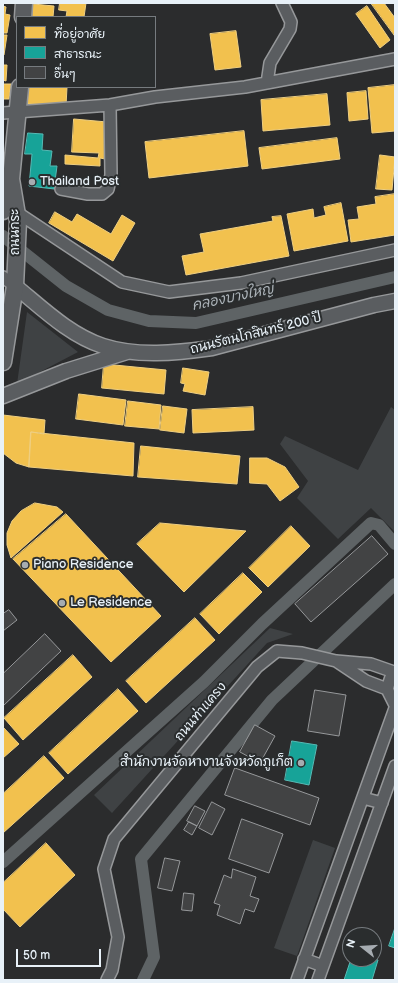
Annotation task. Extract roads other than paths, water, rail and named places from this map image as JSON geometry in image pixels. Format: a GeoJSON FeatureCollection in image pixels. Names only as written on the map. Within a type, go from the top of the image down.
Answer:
{"type":"FeatureCollection","features":[{"type":"Feature","properties":{"kind":"main road"},"geometry":{"type":"LineString","coordinates":[[23,16],[24,3]]}},
{"type":"Feature","properties":{"kind":"main road","name":"ถนนกระ"},"geometry":{"type":"LineString","coordinates":[[3,362],[11,277],[9,211],[11,179],[11,113],[20,88]]}},
{"type":"Feature","properties":{"kind":"street"},"geometry":{"type":"LineString","coordinates":[[268,83],[270,63],[290,29],[291,22],[282,3]]}},
{"type":"Feature","properties":{"kind":"street"},"geometry":{"type":"LineString","coordinates":[[11,113],[110,105],[155,97],[268,83],[395,59]]}},
{"type":"Feature","properties":{"kind":"street"},"geometry":{"type":"LineString","coordinates":[[61,189],[88,194],[102,194],[108,189],[112,175],[110,105]]}},
{"type":"Feature","properties":{"kind":"street"},"geometry":{"type":"LineString","coordinates":[[9,211],[122,282],[169,292],[241,282],[395,250]]}},
{"type":"Feature","properties":{"kind":"street","name":"ถนนรัตนโกสินทร์ 200 ปี"},"geometry":{"type":"LineString","coordinates":[[11,277],[53,318],[102,346],[129,351],[165,353],[212,348],[366,307],[395,301]]}},
{"type":"Feature","properties":{"kind":"street"},"geometry":{"type":"LineString","coordinates":[[3,396],[66,371],[129,351]]}},
{"type":"Feature","properties":{"kind":"street","name":"ถนนท่าแครง"},"geometry":{"type":"LineString","coordinates":[[107,980],[112,970],[118,938],[104,869],[114,839],[257,667],[277,651],[302,653],[336,661],[371,664],[395,672]]}},
{"type":"Feature","properties":{"kind":"street","name":"ถนนท่าแครง"},"geometry":{"type":"LineString","coordinates":[[336,661],[366,681],[387,689]]}},
{"type":"Feature","properties":{"kind":"street"},"geometry":{"type":"LineString","coordinates":[[297,980],[395,707],[387,689],[395,672]]}},
{"type":"Feature","properties":{"kind":"street"},"geometry":{"type":"LineString","coordinates":[[318,980],[395,766]]}},
{"type":"Feature","properties":{"kind":"street"},"geometry":{"type":"LineString","coordinates":[[363,798],[382,803]]}},
{"type":"Feature","properties":{"kind":"street"},"geometry":{"type":"LineString","coordinates":[[334,877],[352,884]]}},
{"type":"Feature","properties":{"kind":"street"},"geometry":{"type":"LineString","coordinates":[[304,959],[323,966]]}},
{"type":"Feature","properties":{"kind":"waterway","name":"คลองบางใหญ่"},"geometry":{"type":"LineString","coordinates":[[3,236],[66,286],[108,310],[149,321],[196,323],[395,277]]}},
{"type":"Feature","properties":{"kind":"waterway"},"geometry":{"type":"LineString","coordinates":[[3,862],[204,682],[262,624],[371,523],[379,525],[395,544]]}},
{"type":"Feature","properties":{"kind":"waterway"},"geometry":{"type":"LineString","coordinates":[[143,980],[154,957],[141,859],[272,700],[395,584]]}},
{"type":"Feature","properties":{"kind":"place","name":"Thailand Post"},"geometry":{"type":"Point","coordinates":[32,182]}},
{"type":"Feature","properties":{"kind":"place","name":"Piano Residence"},"geometry":{"type":"Point","coordinates":[25,565]}},
{"type":"Feature","properties":{"kind":"place","name":"Le Residence"},"geometry":{"type":"Point","coordinates":[62,603]}},
{"type":"Feature","properties":{"kind":"place","name":"สำนักงานจัดหางานจังหวัดภูเก็ต"},"geometry":{"type":"Point","coordinates":[301,763]}}]}
